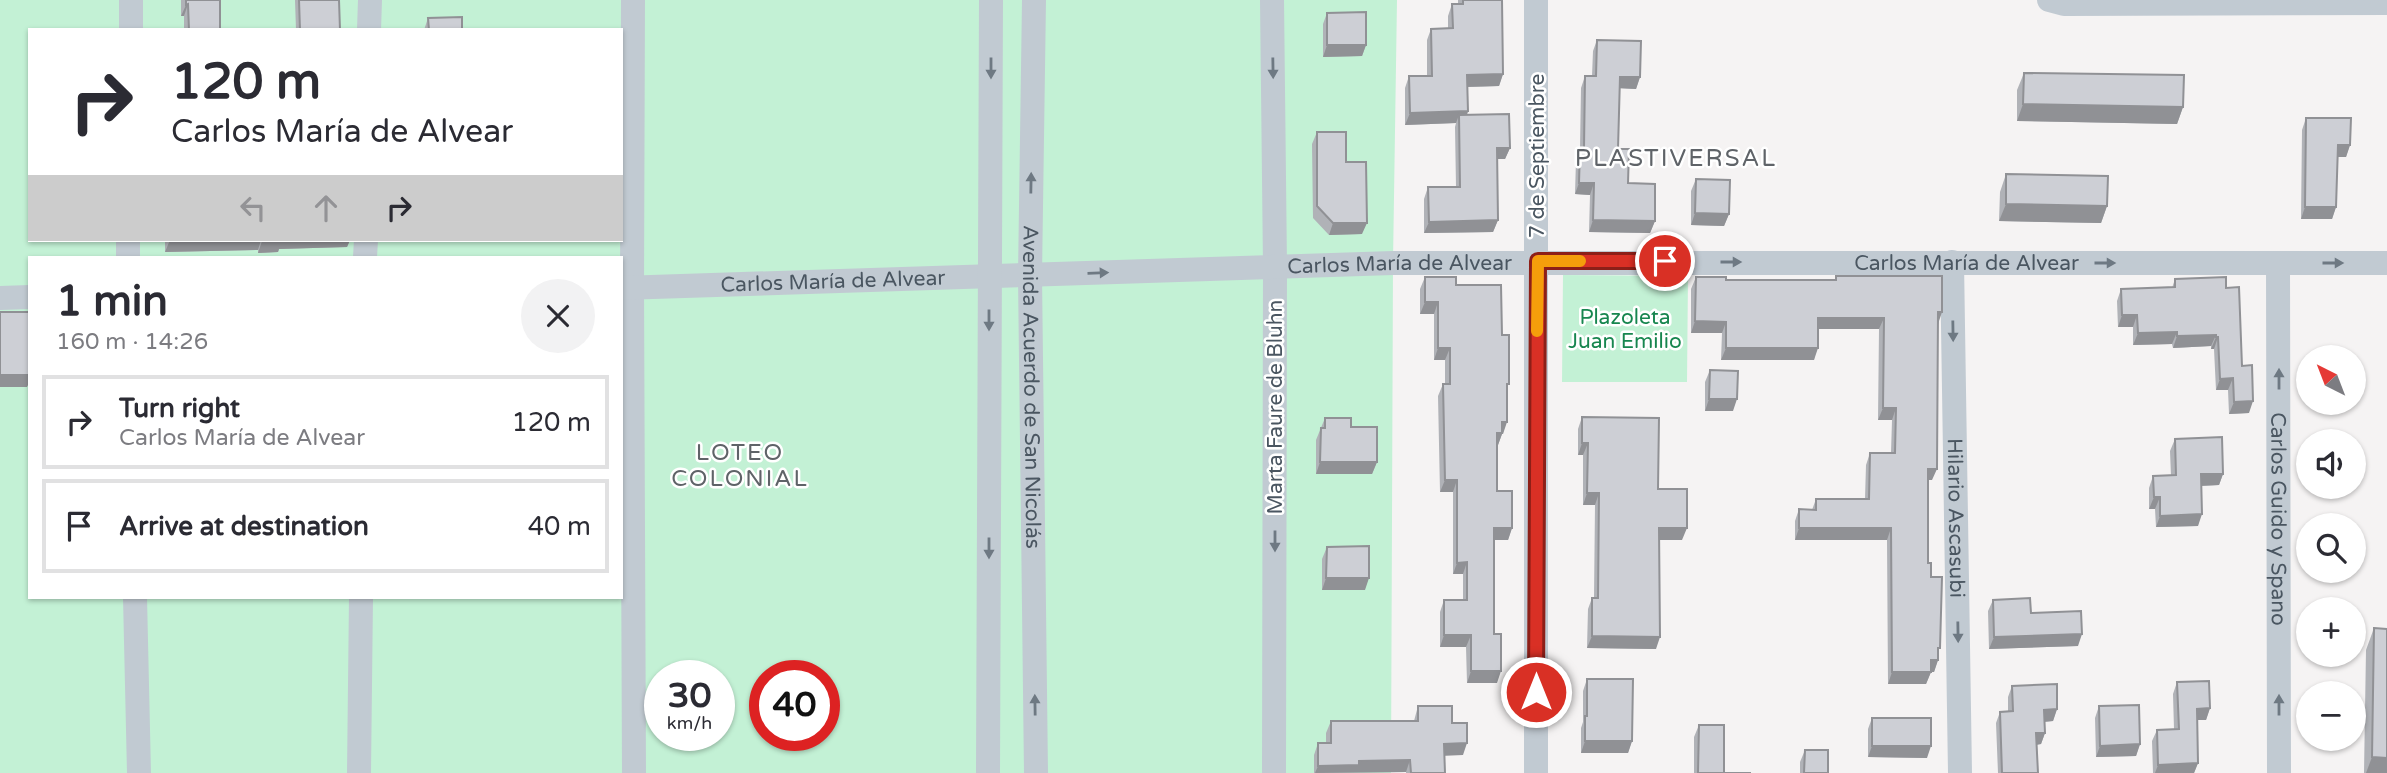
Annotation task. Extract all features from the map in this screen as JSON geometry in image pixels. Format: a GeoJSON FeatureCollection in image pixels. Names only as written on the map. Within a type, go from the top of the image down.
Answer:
{"type":"FeatureCollection","features":[{"type":"Feature","properties":{"kind":"street"},"geometry":{"type":"LineString","coordinates":[[131,0],[131,28]]}},
{"type":"Feature","properties":{"kind":"street"},"geometry":{"type":"LineString","coordinates":[[369,28],[370,0]]}},
{"type":"Feature","properties":{"kind":"street"},"geometry":{"type":"LineString","coordinates":[[634,0],[627,288],[634,773]]}},
{"type":"Feature","properties":{"kind":"street","name":"Avenida Acuerdo de San Nicolás"},"geometry":{"type":"LineString","coordinates":[[988,773],[991,0]]}},
{"type":"Feature","properties":{"kind":"street","name":"Avenida Acuerdo de San Nicolás"},"geometry":{"type":"LineString","coordinates":[[1034,0],[1030,276],[1036,773]]}},
{"type":"Feature","properties":{"kind":"street","name":"Marta Faure de Bluhn"},"geometry":{"type":"LineString","coordinates":[[1272,0],[1275,266],[1274,773]]}},
{"type":"Feature","properties":{"kind":"street","name":"7 de Septiembre"},"geometry":{"type":"LineString","coordinates":[[1536,0],[1536,773]]}},
{"type":"Feature","properties":{"kind":"street"},"geometry":{"type":"LineString","coordinates":[[2049,0],[2064,4],[2387,3]]}},
{"type":"Feature","properties":{"kind":"street","name":"Carlos María de Alvear"},"geometry":{"type":"LineString","coordinates":[[627,288],[1275,266],[1538,261],[2387,263]]}},
{"type":"Feature","properties":{"kind":"street","name":"Hilario Ascasubi"},"geometry":{"type":"LineString","coordinates":[[1952,262],[1960,773]]}},
{"type":"Feature","properties":{"kind":"street","name":"Carlos Guido y Spano"},"geometry":{"type":"LineString","coordinates":[[2278,262],[2280,773]]}},
{"type":"Feature","properties":{"kind":"street"},"geometry":{"type":"LineString","coordinates":[[0,298],[28,297]]}},
{"type":"Feature","properties":{"kind":"street"},"geometry":{"type":"LineString","coordinates":[[135,599],[139,773]]}},
{"type":"Feature","properties":{"kind":"street"},"geometry":{"type":"LineString","coordinates":[[359,773],[361,599]]}},
{"type":"Feature","properties":{"kind":"green space"},"geometry":{"type":"Polygon","coordinates":[[[0,0],[1397,0],[1391,773],[0,773],[0,0]]]}},
{"type":"Feature","properties":{"kind":"green space","name":"Plazoleta Juan Emilio"},"geometry":{"type":"Polygon","coordinates":[[[1563,275],[1688,276],[1687,382],[1562,382],[1563,275]]]}},
{"type":"Feature","properties":{"kind":"building"},"geometry":{"type":"Polygon","coordinates":[[[186,0],[220,0],[220,28],[189,28],[188,4],[186,5],[186,0]]]}},
{"type":"Feature","properties":{"kind":"building"},"geometry":{"type":"Polygon","coordinates":[[[299,0],[339,0],[340,28],[300,28],[299,0]]]}},
{"type":"Feature","properties":{"kind":"building"},"geometry":{"type":"Polygon","coordinates":[[[1463,0],[1502,0],[1503,74],[1467,75],[1468,111],[1410,113],[1409,76],[1432,76],[1431,29],[1453,28],[1452,4],[1463,4],[1463,0]]]}},
{"type":"Feature","properties":{"kind":"building"},"geometry":{"type":"Polygon","coordinates":[[[1366,12],[1366,45],[1327,45],[1327,13],[1366,12]]]}},
{"type":"Feature","properties":{"kind":"building"},"geometry":{"type":"Polygon","coordinates":[[[462,17],[462,28],[429,28],[428,18],[462,17]]]}},
{"type":"Feature","properties":{"kind":"building"},"geometry":{"type":"Polygon","coordinates":[[[1597,40],[1641,41],[1640,77],[1620,77],[1618,149],[1629,149],[1628,183],[1655,184],[1655,221],[1593,220],[1594,183],[1579,183],[1580,148],[1584,148],[1585,76],[1596,76],[1597,40]]]}},
{"type":"Feature","properties":{"kind":"building"},"geometry":{"type":"Polygon","coordinates":[[[2024,73],[2184,75],[2183,107],[2023,104],[2024,73]]]}},
{"type":"Feature","properties":{"kind":"building"},"geometry":{"type":"Polygon","coordinates":[[[1509,114],[1510,148],[1497,148],[1498,220],[1429,222],[1428,187],[1460,187],[1459,115],[1509,114]]]}},
{"type":"Feature","properties":{"kind":"building"},"geometry":{"type":"Polygon","coordinates":[[[2306,118],[2351,118],[2350,145],[2338,145],[2336,207],[2305,207],[2306,118]]]}},
{"type":"Feature","properties":{"kind":"building"},"geometry":{"type":"Polygon","coordinates":[[[1317,132],[1346,132],[1346,162],[1366,162],[1367,223],[1333,223],[1317,206],[1317,132]]]}},
{"type":"Feature","properties":{"kind":"building"},"geometry":{"type":"Polygon","coordinates":[[[2006,174],[2108,176],[2107,206],[2006,204],[2006,174]]]}},
{"type":"Feature","properties":{"kind":"building"},"geometry":{"type":"Polygon","coordinates":[[[1696,179],[1730,180],[1729,214],[1695,213],[1696,179]]]}},
{"type":"Feature","properties":{"kind":"building"},"geometry":{"type":"Polygon","coordinates":[[[1836,276],[1942,276],[1942,312],[1938,312],[1937,469],[1928,469],[1928,563],[1931,563],[1931,577],[1942,577],[1940,648],[1938,660],[1931,660],[1931,672],[1892,672],[1891,528],[1799,528],[1799,509],[1816,510],[1816,499],[1869,499],[1870,453],[1895,453],[1896,408],[1883,408],[1884,318],[1818,318],[1818,348],[1726,348],[1726,322],[1695,321],[1696,277],[1726,277],[1726,280],[1836,280],[1836,276]]]}},
{"type":"Feature","properties":{"kind":"building"},"geometry":{"type":"Polygon","coordinates":[[[1425,277],[1456,277],[1456,285],[1501,285],[1502,335],[1509,335],[1509,384],[1507,422],[1502,422],[1502,433],[1497,433],[1497,491],[1512,491],[1512,528],[1494,528],[1494,634],[1501,634],[1501,671],[1471,671],[1471,635],[1444,635],[1444,600],[1467,600],[1467,562],[1457,563],[1457,480],[1445,480],[1443,384],[1450,384],[1450,348],[1438,348],[1438,302],[1425,302],[1425,277]]]}},
{"type":"Feature","properties":{"kind":"building"},"geometry":{"type":"Polygon","coordinates":[[[2226,277],[2226,288],[2239,287],[2242,366],[2252,365],[2253,401],[2234,402],[2233,378],[2220,379],[2216,335],[2138,333],[2137,315],[2122,315],[2121,289],[2175,287],[2175,279],[2226,277]]]}},
{"type":"Feature","properties":{"kind":"building"},"geometry":{"type":"Polygon","coordinates":[[[0,312],[28,312],[28,375],[0,375],[0,312]]]}},
{"type":"Feature","properties":{"kind":"building"},"geometry":{"type":"Polygon","coordinates":[[[1710,370],[1738,371],[1737,399],[1709,399],[1710,370]]]}},
{"type":"Feature","properties":{"kind":"building"},"geometry":{"type":"Polygon","coordinates":[[[1582,417],[1659,418],[1658,489],[1687,489],[1687,528],[1659,528],[1660,637],[1592,636],[1592,598],[1598,598],[1599,493],[1587,493],[1588,443],[1582,443],[1582,417]]]}},
{"type":"Feature","properties":{"kind":"building"},"geometry":{"type":"Polygon","coordinates":[[[1325,418],[1351,418],[1351,427],[1377,427],[1377,462],[1320,462],[1321,428],[1325,428],[1325,418]]]}},
{"type":"Feature","properties":{"kind":"building"},"geometry":{"type":"Polygon","coordinates":[[[2222,437],[2223,474],[2201,474],[2202,514],[2160,516],[2160,497],[2154,497],[2153,476],[2176,475],[2175,439],[2222,437]]]}},
{"type":"Feature","properties":{"kind":"building"},"geometry":{"type":"Polygon","coordinates":[[[1369,546],[1369,578],[1326,578],[1327,547],[1369,546]]]}},
{"type":"Feature","properties":{"kind":"building"},"geometry":{"type":"Polygon","coordinates":[[[2030,598],[2031,613],[2081,611],[2082,634],[1994,637],[1993,600],[2030,598]]]}},
{"type":"Feature","properties":{"kind":"building"},"geometry":{"type":"Polygon","coordinates":[[[2374,628],[2387,629],[2387,758],[2372,757],[2374,628]]]}},
{"type":"Feature","properties":{"kind":"building"},"geometry":{"type":"Polygon","coordinates":[[[1587,679],[1633,679],[1632,741],[1585,741],[1587,679]]]}},
{"type":"Feature","properties":{"kind":"building"},"geometry":{"type":"Polygon","coordinates":[[[2209,681],[2210,708],[2197,709],[2198,763],[2158,765],[2157,730],[2179,729],[2177,682],[2209,681]]]}},
{"type":"Feature","properties":{"kind":"building"},"geometry":{"type":"Polygon","coordinates":[[[2057,684],[2057,709],[2044,710],[2045,733],[2036,733],[2038,773],[2002,773],[2000,712],[2013,711],[2012,686],[2057,684]]]}},
{"type":"Feature","properties":{"kind":"building"},"geometry":{"type":"Polygon","coordinates":[[[2139,705],[2140,744],[2100,746],[2099,706],[2139,705]]]}},
{"type":"Feature","properties":{"kind":"building"},"geometry":{"type":"Polygon","coordinates":[[[1418,706],[1452,706],[1452,723],[1467,723],[1467,743],[1444,744],[1445,773],[1411,773],[1410,760],[1359,761],[1359,765],[1318,766],[1318,743],[1331,743],[1331,721],[1418,721],[1418,706]]]}},
{"type":"Feature","properties":{"kind":"building"},"geometry":{"type":"Polygon","coordinates":[[[1872,718],[1931,718],[1931,746],[1872,746],[1872,718]]]}},
{"type":"Feature","properties":{"kind":"building"},"geometry":{"type":"Polygon","coordinates":[[[1699,725],[1724,725],[1724,773],[1698,773],[1699,725]]]}},
{"type":"Feature","properties":{"kind":"building"},"geometry":{"type":"Polygon","coordinates":[[[1805,750],[1828,750],[1828,773],[1804,773],[1805,750]]]}},
{"type":"Feature","properties":{"kind":"slow traffic"},"geometry":{"type":"LineString","coordinates":[[1537,331],[1538,261],[1580,261]]}},
{"type":"Feature","properties":{"kind":"district","name":"PLASTIVERSAL"},"geometry":{"type":"Point","coordinates":[1676,158]}},
{"type":"Feature","properties":{"kind":"district","name":"LOTEO COLONIAL"},"geometry":{"type":"Point","coordinates":[740,465]}},
{"type":"Feature","properties":{"kind":"route"},"geometry":{"type":"LineString","coordinates":[[1536,692],[1538,261],[1665,261]]}}]}
